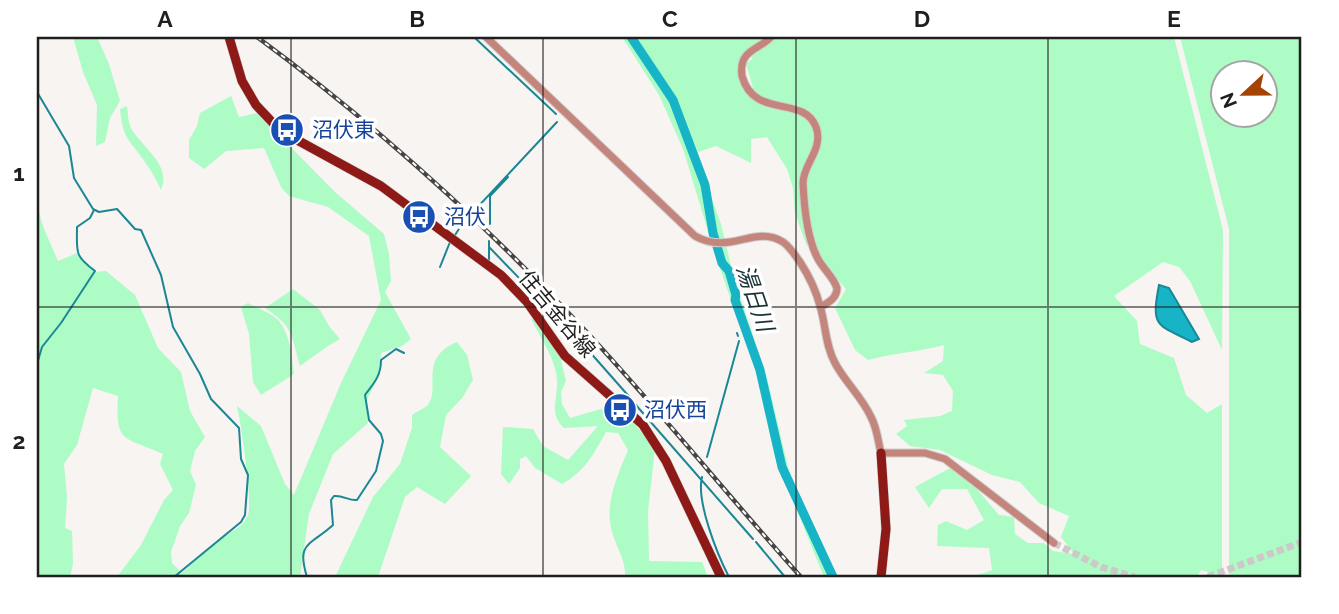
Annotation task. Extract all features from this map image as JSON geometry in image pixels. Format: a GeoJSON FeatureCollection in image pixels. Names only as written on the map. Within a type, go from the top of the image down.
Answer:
{"type":"FeatureCollection","features":[{"type":"Feature","properties":{"kind":"main road","name":"住吉金谷線"},"geometry":{"type":"LineString","coordinates":[[229,37],[242,81],[262,113],[288,135],[382,186],[501,275],[527,302],[565,356],[643,425],[666,461],[721,577]]}},
{"type":"Feature","properties":{"kind":"main road"},"geometry":{"type":"LineString","coordinates":[[881,453],[886,529],[881,577]]}},
{"type":"Feature","properties":{"kind":"street"},"geometry":{"type":"LineString","coordinates":[[486,37],[695,236],[710,243],[728,244],[757,236],[783,242],[794,253],[813,284],[835,364],[870,414],[881,453],[925,453],[945,459],[1054,543]]}},
{"type":"Feature","properties":{"kind":"street"},"geometry":{"type":"LineString","coordinates":[[771,37],[745,56],[741,69],[747,88],[755,98],[808,115],[816,127],[817,145],[805,170],[803,186],[811,243],[837,288],[834,298],[821,307]]}},
{"type":"Feature","properties":{"kind":"green space"},"geometry":{"type":"Polygon","coordinates":[[[73,37],[97,37],[109,64],[120,101],[110,118],[105,142],[96,146],[97,105],[83,72],[73,37]]]}},
{"type":"Feature","properties":{"kind":"green space"},"geometry":{"type":"Polygon","coordinates":[[[622,37],[1174,37],[1223,230],[1222,350],[1190,281],[1179,267],[1163,262],[1114,296],[1137,321],[1140,344],[1174,358],[1186,395],[1207,413],[1222,404],[1222,577],[1208,577],[1208,572],[1201,570],[1197,577],[972,577],[992,570],[989,548],[937,546],[938,525],[946,521],[967,530],[984,520],[967,489],[942,489],[929,508],[915,487],[950,468],[976,488],[999,515],[1014,517],[1015,534],[1028,543],[1044,543],[1053,551],[1074,554],[1061,537],[1069,516],[1039,503],[1020,482],[992,475],[940,450],[910,446],[896,434],[907,426],[904,420],[940,416],[952,411],[953,391],[943,375],[924,373],[943,361],[944,345],[868,360],[855,350],[835,308],[846,289],[806,244],[795,213],[793,188],[787,169],[767,137],[751,139],[751,163],[716,146],[698,152],[682,117],[721,224],[734,278],[767,378],[789,471],[826,558],[838,577],[824,577],[775,457],[755,369],[715,254],[683,149],[659,95],[622,37]],[[743,54],[737,67],[744,91],[753,88],[746,64],[753,58],[743,54]]]}},
{"type":"Feature","properties":{"kind":"green space"},"geometry":{"type":"Polygon","coordinates":[[[1180,37],[1302,37],[1302,577],[1229,577],[1229,229],[1180,37]]]}},
{"type":"Feature","properties":{"kind":"green space"},"geometry":{"type":"Polygon","coordinates":[[[231,96],[239,117],[257,113],[335,192],[384,234],[391,281],[385,292],[411,339],[402,346],[381,353],[378,377],[366,402],[368,423],[333,454],[309,514],[300,577],[117,577],[141,545],[164,500],[173,490],[160,464],[163,454],[131,441],[121,431],[117,412],[118,396],[93,388],[77,445],[64,464],[67,497],[65,528],[72,531],[73,564],[70,577],[37,577],[37,206],[58,261],[77,253],[95,272],[106,271],[135,295],[158,348],[181,372],[190,411],[205,437],[195,451],[190,471],[196,485],[189,513],[180,526],[171,552],[172,563],[182,573],[214,544],[239,527],[248,515],[248,480],[237,406],[261,426],[285,484],[294,495],[341,383],[381,300],[369,236],[328,207],[289,196],[281,187],[264,148],[226,151],[204,169],[189,158],[189,140],[197,126],[200,113],[231,96]]]}},
{"type":"Feature","properties":{"kind":"green space"},"geometry":{"type":"Polygon","coordinates":[[[127,106],[131,128],[159,164],[163,181],[161,190],[126,135],[120,109],[127,106]]]}},
{"type":"Feature","properties":{"kind":"green space"},"geometry":{"type":"Polygon","coordinates":[[[293,289],[320,310],[340,339],[300,366],[290,332],[265,308],[293,289]]]}},
{"type":"Feature","properties":{"kind":"green space"},"geometry":{"type":"Polygon","coordinates":[[[248,303],[268,313],[282,325],[288,338],[294,374],[261,395],[253,382],[249,334],[241,307],[248,303]]]}},
{"type":"Feature","properties":{"kind":"green space"},"geometry":{"type":"Polygon","coordinates":[[[531,319],[560,356],[566,381],[561,392],[562,404],[570,418],[611,406],[629,417],[655,449],[648,511],[649,561],[702,562],[708,577],[625,577],[610,524],[610,502],[628,450],[618,433],[606,432],[583,468],[562,484],[535,468],[526,456],[520,459],[520,468],[509,484],[501,474],[503,427],[533,429],[543,446],[568,460],[598,426],[564,428],[559,422],[555,412],[557,381],[554,365],[531,319]]]}},
{"type":"Feature","properties":{"kind":"green space"},"geometry":{"type":"Polygon","coordinates":[[[457,342],[467,355],[473,380],[462,398],[446,415],[440,447],[471,476],[445,504],[417,487],[405,497],[378,577],[335,577],[373,497],[400,464],[412,428],[412,415],[427,406],[431,399],[434,365],[438,356],[457,342]]]}},
{"type":"Feature","properties":{"kind":"water"},"geometry":{"type":"Polygon","coordinates":[[[1159,285],[1169,288],[1199,339],[1192,342],[1159,323],[1156,309],[1159,285]]]}},
{"type":"Feature","properties":{"kind":"waterway"},"geometry":{"type":"LineString","coordinates":[[474,37],[556,114]]}},
{"type":"Feature","properties":{"kind":"waterway","name":"湯日川"},"geometry":{"type":"LineString","coordinates":[[631,37],[673,100],[705,185],[713,233],[722,263],[729,271],[735,300],[760,370],[782,467],[833,577]]}},
{"type":"Feature","properties":{"kind":"waterway"},"geometry":{"type":"LineString","coordinates":[[37,92],[69,146],[74,178],[93,209],[99,212],[117,209],[135,229],[141,230],[161,275],[173,327],[211,399],[239,428],[241,459],[248,475],[245,515],[241,522],[174,577]]}},
{"type":"Feature","properties":{"kind":"waterway"},"geometry":{"type":"LineString","coordinates":[[474,211],[557,122]]}},
{"type":"Feature","properties":{"kind":"waterway"},"geometry":{"type":"LineString","coordinates":[[490,224],[490,196],[508,177]]}},
{"type":"Feature","properties":{"kind":"waterway"},"geometry":{"type":"LineString","coordinates":[[37,364],[42,347],[95,271],[80,257],[77,243],[77,227],[90,218],[94,210]]}},
{"type":"Feature","properties":{"kind":"waterway"},"geometry":{"type":"LineString","coordinates":[[455,235],[465,220]]}},
{"type":"Feature","properties":{"kind":"waterway"},"geometry":{"type":"LineString","coordinates":[[489,241],[489,247],[578,339]]}},
{"type":"Feature","properties":{"kind":"waterway"},"geometry":{"type":"LineString","coordinates":[[440,267],[450,242]]}},
{"type":"Feature","properties":{"kind":"waterway"},"geometry":{"type":"LineString","coordinates":[[489,247],[489,260]]}},
{"type":"Feature","properties":{"kind":"waterway"},"geometry":{"type":"LineString","coordinates":[[707,457],[739,341]]}},
{"type":"Feature","properties":{"kind":"waterway"},"geometry":{"type":"LineString","coordinates":[[581,342],[633,401]]}},
{"type":"Feature","properties":{"kind":"waterway"},"geometry":{"type":"LineString","coordinates":[[307,577],[304,551],[312,541],[333,525],[331,500],[334,496],[357,500],[376,471],[383,441],[381,434],[369,420],[365,395],[378,375],[381,360],[396,349],[404,353]]}},
{"type":"Feature","properties":{"kind":"waterway"},"geometry":{"type":"LineString","coordinates":[[635,404],[753,539]]}},
{"type":"Feature","properties":{"kind":"waterway"},"geometry":{"type":"LineString","coordinates":[[702,477],[705,513],[729,577]]}},
{"type":"Feature","properties":{"kind":"waterway"},"geometry":{"type":"LineString","coordinates":[[756,542],[785,577]]}},
{"type":"Feature","properties":{"kind":"tunnel"},"geometry":{"type":"LineString","coordinates":[[1208,577],[1302,542]]}},
{"type":"Feature","properties":{"kind":"tunnel"},"geometry":{"type":"LineString","coordinates":[[1054,543],[1101,567],[1135,577]]}},
{"type":"Feature","properties":{"kind":"railway"},"geometry":{"type":"LineString","coordinates":[[257,37],[385,138],[505,248],[609,357],[801,577]]}},
{"type":"Feature","properties":{"kind":"place","name":"沼伏東"},"geometry":{"type":"Point","coordinates":[287,130]}},
{"type":"Feature","properties":{"kind":"place","name":"沼伏"},"geometry":{"type":"Point","coordinates":[419,217]}},
{"type":"Feature","properties":{"kind":"place","name":"沼伏西"},"geometry":{"type":"Point","coordinates":[620,410]}}]}
